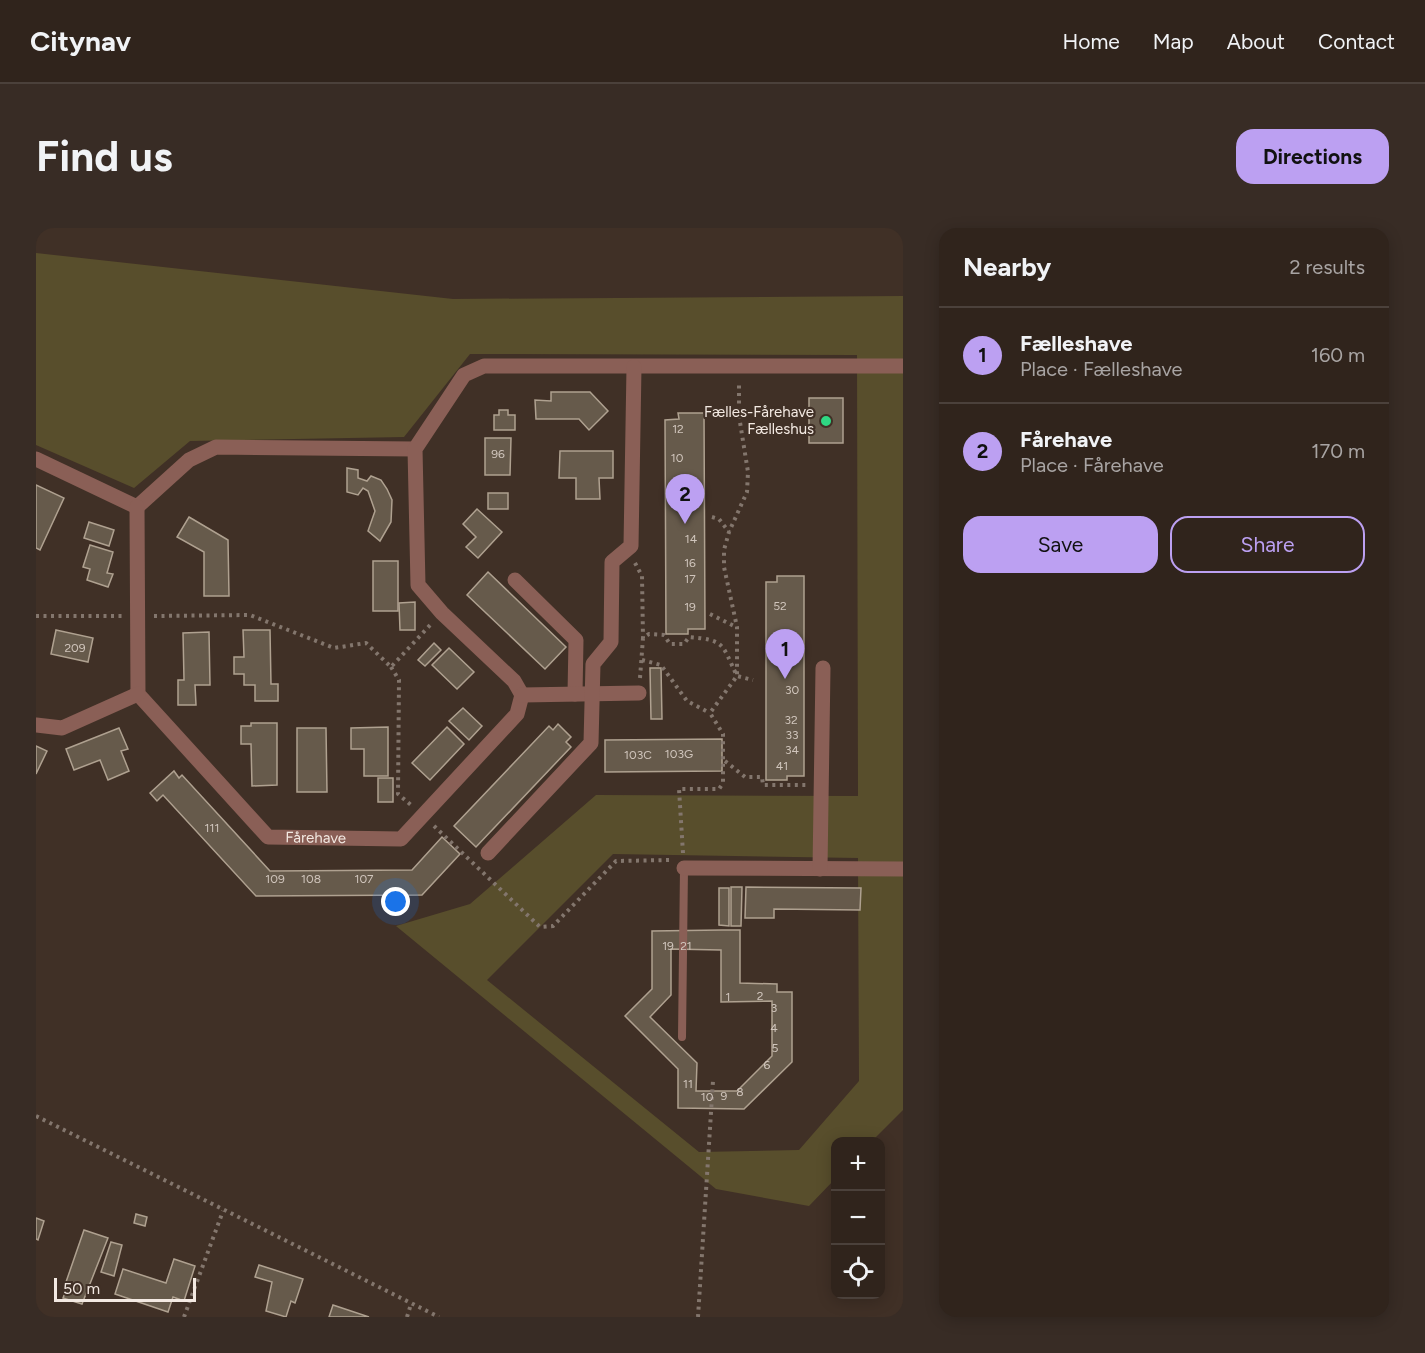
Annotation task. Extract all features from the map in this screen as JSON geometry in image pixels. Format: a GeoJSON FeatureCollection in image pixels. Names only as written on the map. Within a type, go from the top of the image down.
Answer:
{"type":"FeatureCollection","features":[{"type":"Feature","properties":{"kind":"street"},"geometry":{"type":"LineString","coordinates":[[639,693],[522,695],[514,681],[442,613],[418,585],[415,449],[464,375],[484,366],[634,368],[903,366]]}},
{"type":"Feature","properties":{"kind":"street"},"geometry":{"type":"LineString","coordinates":[[488,854],[591,743],[593,664],[611,642],[612,562],[631,546],[634,368]]}},
{"type":"Feature","properties":{"kind":"street"},"geometry":{"type":"LineString","coordinates":[[36,725],[62,728],[138,694],[137,507],[189,460],[216,447],[415,449]]}},
{"type":"Feature","properties":{"kind":"street"},"geometry":{"type":"LineString","coordinates":[[36,459],[137,507]]}},
{"type":"Feature","properties":{"kind":"street"},"geometry":{"type":"LineString","coordinates":[[515,580],[576,640],[575,694]]}},
{"type":"Feature","properties":{"kind":"street"},"geometry":{"type":"LineString","coordinates":[[820,869],[823,668]]}},
{"type":"Feature","properties":{"kind":"street","name":"Fårehave"},"geometry":{"type":"LineString","coordinates":[[138,694],[268,837],[400,839],[517,714],[522,695]]}},
{"type":"Feature","properties":{"kind":"street"},"geometry":{"type":"LineString","coordinates":[[684,868],[903,869]]}},
{"type":"Feature","properties":{"kind":"lane"},"geometry":{"type":"LineString","coordinates":[[682,1037],[684,868]]}},
{"type":"Feature","properties":{"kind":"path"},"geometry":{"type":"LineString","coordinates":[[710,713],[737,676],[736,627],[724,567],[724,550],[729,531],[740,513],[747,492],[748,472],[739,416],[738,367]]}},
{"type":"Feature","properties":{"kind":"path"},"geometry":{"type":"LineString","coordinates":[[712,517],[719,519],[729,531]]}},
{"type":"Feature","properties":{"kind":"path"},"geometry":{"type":"LineString","coordinates":[[624,552],[638,567],[642,576],[642,660],[661,665],[687,701],[710,713],[723,734],[723,783],[719,789],[679,789],[684,868]]}},
{"type":"Feature","properties":{"kind":"path"},"geometry":{"type":"LineString","coordinates":[[391,667],[442,613]]}},
{"type":"Feature","properties":{"kind":"path"},"geometry":{"type":"LineString","coordinates":[[710,614],[736,627]]}},
{"type":"Feature","properties":{"kind":"path"},"geometry":{"type":"LineString","coordinates":[[36,616],[250,615],[334,648],[366,643],[391,667],[399,680],[398,794],[540,927],[553,926],[616,861],[672,860],[684,868]]}},
{"type":"Feature","properties":{"kind":"path"},"geometry":{"type":"LineString","coordinates":[[642,639],[649,634],[664,635],[670,644],[684,644],[690,637],[715,639],[721,644],[737,676],[753,680]]}},
{"type":"Feature","properties":{"kind":"path"},"geometry":{"type":"LineString","coordinates":[[724,760],[745,777],[762,777],[763,785],[822,785]]}},
{"type":"Feature","properties":{"kind":"path"},"geometry":{"type":"LineString","coordinates":[[698,1317],[713,1081]]}},
{"type":"Feature","properties":{"kind":"path"},"geometry":{"type":"LineString","coordinates":[[36,1116],[439,1317]]}},
{"type":"Feature","properties":{"kind":"path"},"geometry":{"type":"LineString","coordinates":[[184,1317],[223,1211]]}},
{"type":"Feature","properties":{"kind":"path"},"geometry":{"type":"LineString","coordinates":[[407,1317],[411,1304]]}},
{"type":"Feature","properties":{"kind":"shaded area"},"geometry":{"type":"Polygon","coordinates":[[[36,253],[453,299],[903,296],[903,1110],[876,1137],[831,1137],[831,1183],[809,1206],[716,1189],[396,926],[470,904],[596,795],[858,796],[857,355],[470,354],[404,437],[190,441],[134,488],[36,445],[36,253]],[[613,854],[487,980],[699,1152],[799,1150],[859,1081],[858,858],[613,854]]]}},
{"type":"Feature","properties":{"kind":"building"},"geometry":{"type":"Polygon","coordinates":[[[551,392],[590,392],[608,411],[589,430],[579,419],[536,419],[535,400],[551,401],[551,392]]]}},
{"type":"Feature","properties":{"kind":"building","name":"Fælles-Fårehave Fælleshus"},"geometry":{"type":"Polygon","coordinates":[[[809,398],[843,398],[843,443],[809,443],[809,398]]]}},
{"type":"Feature","properties":{"kind":"building"},"geometry":{"type":"Polygon","coordinates":[[[499,410],[508,410],[508,415],[515,415],[515,430],[494,430],[494,415],[499,415],[499,410]]]}},
{"type":"Feature","properties":{"kind":"building"},"geometry":{"type":"Polygon","coordinates":[[[678,413],[704,413],[705,629],[688,629],[688,634],[666,634],[665,420],[679,419],[678,413]]]}},
{"type":"Feature","properties":{"kind":"building"},"geometry":{"type":"Polygon","coordinates":[[[485,438],[511,438],[510,475],[485,475],[485,438]]]}},
{"type":"Feature","properties":{"kind":"building"},"geometry":{"type":"Polygon","coordinates":[[[560,451],[613,451],[613,478],[599,478],[600,499],[576,499],[576,478],[559,478],[560,451]]]}},
{"type":"Feature","properties":{"kind":"building"},"geometry":{"type":"Polygon","coordinates":[[[347,468],[358,470],[358,478],[367,481],[371,476],[381,480],[392,500],[391,522],[380,541],[368,531],[375,511],[368,491],[363,488],[358,495],[347,492],[347,468]]]}},
{"type":"Feature","properties":{"kind":"building"},"geometry":{"type":"Polygon","coordinates":[[[36,485],[64,498],[40,550],[36,548],[36,485]]]}},
{"type":"Feature","properties":{"kind":"building"},"geometry":{"type":"Polygon","coordinates":[[[488,493],[508,493],[508,509],[488,509],[488,493]]]}},
{"type":"Feature","properties":{"kind":"building"},"geometry":{"type":"Polygon","coordinates":[[[477,509],[502,532],[478,558],[466,547],[476,537],[463,524],[477,509]]]}},
{"type":"Feature","properties":{"kind":"building"},"geometry":{"type":"Polygon","coordinates":[[[189,517],[228,540],[229,596],[204,596],[204,552],[177,537],[189,517]]]}},
{"type":"Feature","properties":{"kind":"building"},"geometry":{"type":"Polygon","coordinates":[[[89,522],[114,530],[109,546],[84,538],[89,522]]]}},
{"type":"Feature","properties":{"kind":"building"},"geometry":{"type":"Polygon","coordinates":[[[90,545],[113,552],[107,573],[113,574],[108,587],[87,580],[90,569],[83,567],[90,545]]]}},
{"type":"Feature","properties":{"kind":"building"},"geometry":{"type":"Polygon","coordinates":[[[373,561],[398,561],[398,611],[373,611],[373,561]]]}},
{"type":"Feature","properties":{"kind":"building"},"geometry":{"type":"Polygon","coordinates":[[[488,572],[566,647],[545,669],[467,595],[488,572]]]}},
{"type":"Feature","properties":{"kind":"building"},"geometry":{"type":"Polygon","coordinates":[[[777,576],[804,576],[804,776],[787,776],[787,780],[766,780],[766,582],[777,582],[777,576]]]}},
{"type":"Feature","properties":{"kind":"building"},"geometry":{"type":"Polygon","coordinates":[[[415,602],[415,630],[400,630],[399,603],[415,602]]]}},
{"type":"Feature","properties":{"kind":"building"},"geometry":{"type":"Polygon","coordinates":[[[56,630],[93,638],[88,662],[51,654],[56,630]]]}},
{"type":"Feature","properties":{"kind":"building"},"geometry":{"type":"Polygon","coordinates":[[[243,630],[270,630],[271,684],[278,684],[278,701],[255,701],[255,685],[244,685],[244,674],[234,674],[234,657],[244,657],[243,630]]]}},
{"type":"Feature","properties":{"kind":"building"},"geometry":{"type":"Polygon","coordinates":[[[209,632],[210,685],[195,685],[196,705],[178,705],[178,680],[184,680],[183,633],[209,632]]]}},
{"type":"Feature","properties":{"kind":"building"},"geometry":{"type":"Polygon","coordinates":[[[434,643],[441,650],[425,666],[418,660],[434,643]]]}},
{"type":"Feature","properties":{"kind":"building"},"geometry":{"type":"Polygon","coordinates":[[[449,648],[474,672],[457,689],[432,665],[449,648]]]}},
{"type":"Feature","properties":{"kind":"building"},"geometry":{"type":"Polygon","coordinates":[[[650,668],[661,668],[662,719],[651,719],[650,668]]]}},
{"type":"Feature","properties":{"kind":"building"},"geometry":{"type":"Polygon","coordinates":[[[463,708],[482,726],[469,740],[449,721],[463,708]]]}},
{"type":"Feature","properties":{"kind":"building"},"geometry":{"type":"Polygon","coordinates":[[[251,723],[277,723],[277,785],[252,786],[251,744],[241,744],[241,726],[251,726],[251,723]]]}},
{"type":"Feature","properties":{"kind":"building"},"geometry":{"type":"Polygon","coordinates":[[[558,724],[571,737],[566,742],[571,747],[476,847],[454,826],[549,726],[553,730],[558,724]]]}},
{"type":"Feature","properties":{"kind":"building"},"geometry":{"type":"Polygon","coordinates":[[[388,727],[388,776],[364,776],[364,749],[351,749],[351,728],[388,727]]]}},
{"type":"Feature","properties":{"kind":"building"},"geometry":{"type":"Polygon","coordinates":[[[447,727],[464,744],[430,780],[412,763],[447,727]]]}},
{"type":"Feature","properties":{"kind":"building"},"geometry":{"type":"Polygon","coordinates":[[[119,728],[128,749],[121,751],[129,771],[108,780],[100,760],[74,770],[66,749],[119,728]]]}},
{"type":"Feature","properties":{"kind":"building"},"geometry":{"type":"Polygon","coordinates":[[[297,728],[326,728],[327,792],[297,792],[297,728]]]}},
{"type":"Feature","properties":{"kind":"building"},"geometry":{"type":"Polygon","coordinates":[[[722,739],[722,771],[605,772],[605,740],[722,739]]]}},
{"type":"Feature","properties":{"kind":"building"},"geometry":{"type":"Polygon","coordinates":[[[36,746],[47,751],[36,774],[36,746]]]}},
{"type":"Feature","properties":{"kind":"building"},"geometry":{"type":"Polygon","coordinates":[[[174,771],[179,778],[182,775],[270,871],[412,870],[442,837],[460,854],[422,895],[256,896],[163,795],[157,801],[150,793],[174,771]]]}},
{"type":"Feature","properties":{"kind":"building"},"geometry":{"type":"Polygon","coordinates":[[[378,778],[393,778],[393,802],[378,802],[378,778]]]}},
{"type":"Feature","properties":{"kind":"building"},"geometry":{"type":"Polygon","coordinates":[[[731,887],[742,887],[741,926],[731,926],[731,887]]]}},
{"type":"Feature","properties":{"kind":"building"},"geometry":{"type":"Polygon","coordinates":[[[746,887],[861,888],[860,910],[774,909],[774,918],[745,918],[746,887]]]}},
{"type":"Feature","properties":{"kind":"building"},"geometry":{"type":"Polygon","coordinates":[[[719,888],[729,888],[729,926],[719,925],[719,888]]]}},
{"type":"Feature","properties":{"kind":"building"},"geometry":{"type":"Polygon","coordinates":[[[740,930],[740,983],[777,984],[777,992],[792,992],[792,1062],[744,1109],[678,1108],[678,1069],[625,1016],[652,989],[652,931],[740,930]],[[671,949],[671,995],[650,1017],[697,1063],[696,1091],[737,1091],[772,1056],[772,1001],[721,1002],[721,950],[671,949]]]}},
{"type":"Feature","properties":{"kind":"building"},"geometry":{"type":"Polygon","coordinates":[[[136,1214],[147,1217],[145,1226],[134,1223],[136,1214]]]}},
{"type":"Feature","properties":{"kind":"building"},"geometry":{"type":"Polygon","coordinates":[[[36,1218],[44,1221],[38,1240],[36,1239],[36,1218]]]}},
{"type":"Feature","properties":{"kind":"building"},"geometry":{"type":"Polygon","coordinates":[[[84,1230],[108,1238],[82,1304],[63,1298],[69,1283],[66,1282],[84,1230]]]}},
{"type":"Feature","properties":{"kind":"building"},"geometry":{"type":"Polygon","coordinates":[[[111,1242],[122,1245],[114,1276],[101,1272],[111,1242]]]}},
{"type":"Feature","properties":{"kind":"building"},"geometry":{"type":"Polygon","coordinates":[[[174,1259],[195,1266],[184,1301],[173,1297],[168,1312],[115,1294],[123,1269],[166,1283],[174,1259]]]}},
{"type":"Feature","properties":{"kind":"building"},"geometry":{"type":"Polygon","coordinates":[[[259,1265],[303,1279],[295,1303],[291,1301],[286,1317],[266,1311],[272,1282],[255,1277],[259,1265]]]}},
{"type":"Feature","properties":{"kind":"building"},"geometry":{"type":"Polygon","coordinates":[[[333,1305],[369,1317],[329,1317],[333,1305]]]}},
{"type":"Feature","properties":{"kind":"place","name":"Fælles-Fårehave Fælleshus"},"geometry":{"type":"Point","coordinates":[826,421]}},
{"type":"Feature","properties":{"kind":"place","name":"Fårehave"},"geometry":{"type":"Point","coordinates":[685,524]}},
{"type":"Feature","properties":{"kind":"place","name":"Fælleshave"},"geometry":{"type":"Point","coordinates":[785,679]}}]}
